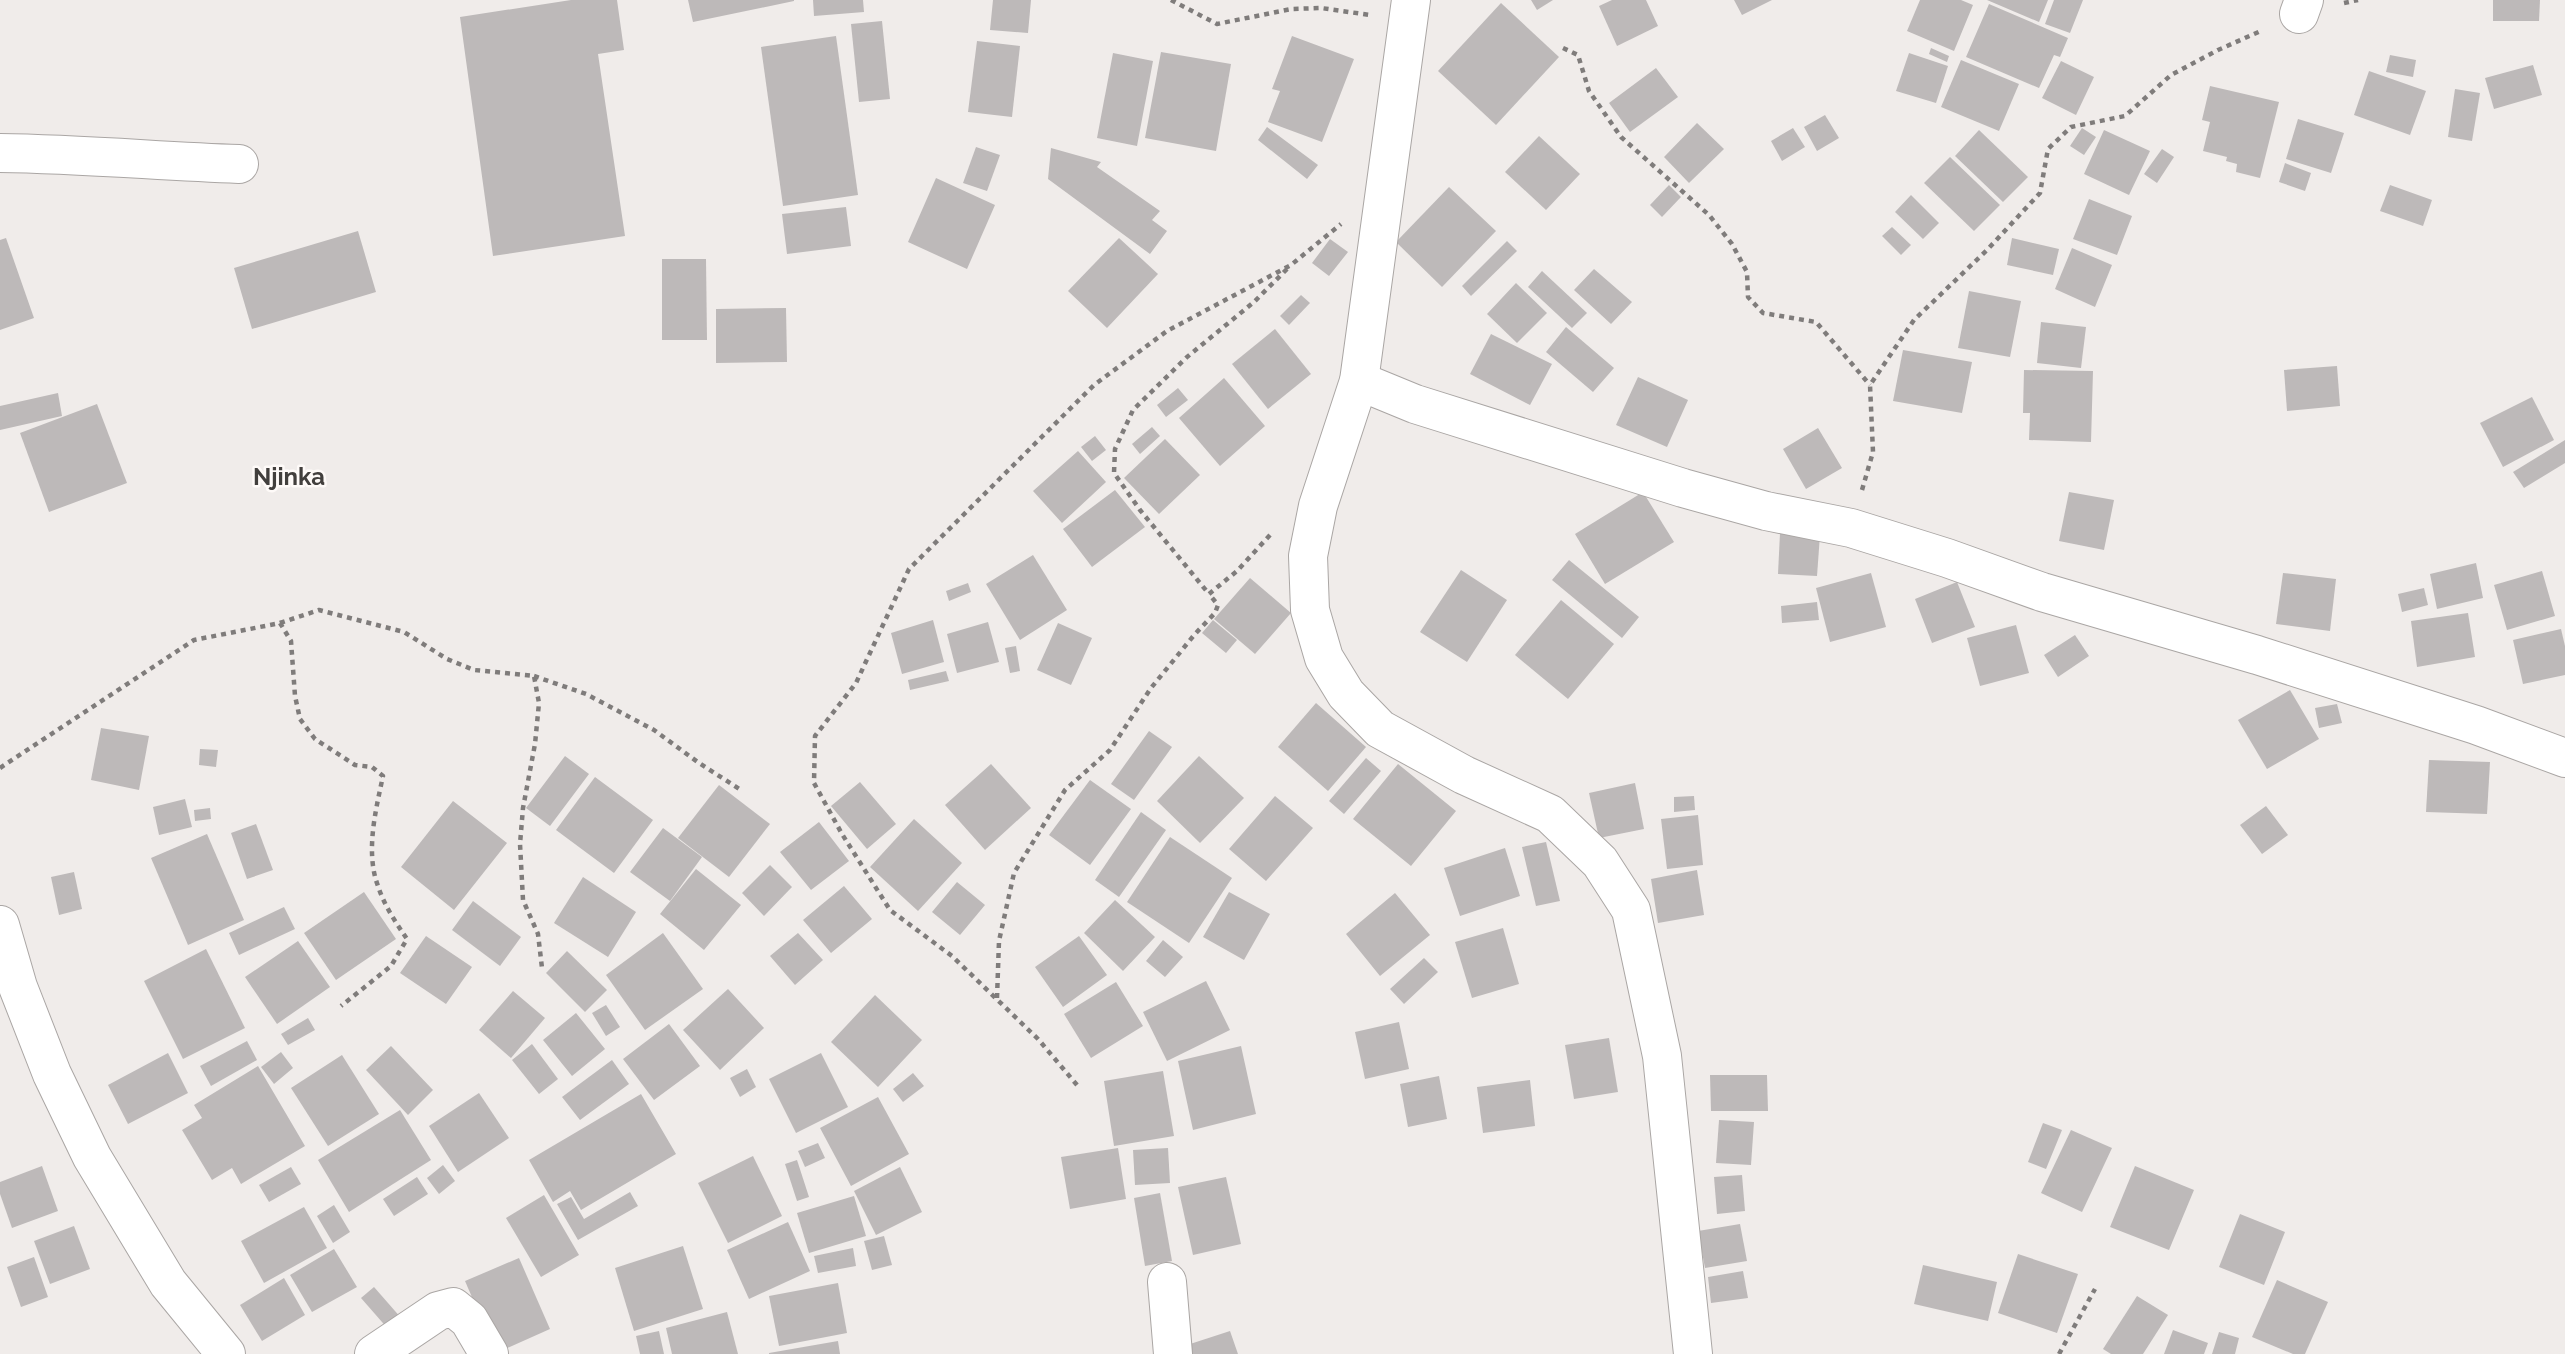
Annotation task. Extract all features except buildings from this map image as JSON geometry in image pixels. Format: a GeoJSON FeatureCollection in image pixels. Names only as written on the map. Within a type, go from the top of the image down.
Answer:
{"type":"FeatureCollection","features":[{"type":"Feature","properties":{"kind":"street"},"geometry":{"type":"LineString","coordinates":[[1411,2],[1359,381],[1318,506],[1308,556],[1310,610],[1324,658],[1346,694],[1380,729],[1464,775],[1550,814],[1600,862],[1631,910],[1662,1056],[1693,1354]]}},
{"type":"Feature","properties":{"kind":"street"},"geometry":{"type":"LineString","coordinates":[[0,153],[70,154],[146,161],[239,164]]}},
{"type":"Feature","properties":{"kind":"street"},"geometry":{"type":"LineString","coordinates":[[1359,381],[1415,404],[1683,488],[1766,511],[1851,528],[2056,596],[2258,655],[2476,725],[2565,758]]}},
{"type":"Feature","properties":{"kind":"street"},"geometry":{"type":"LineString","coordinates":[[0,925],[18,988],[52,1074],[93,1157],[168,1283],[226,1354]]}},
{"type":"Feature","properties":{"kind":"street"},"geometry":{"type":"LineString","coordinates":[[1167,1282],[1173,1354]]}},
{"type":"Feature","properties":{"kind":"street"},"geometry":{"type":"LineString","coordinates":[[374,1354],[438,1311],[453,1307],[469,1320],[489,1354]]}},
{"type":"Feature","properties":{"kind":"path"},"geometry":{"type":"LineString","coordinates":[[1171,0],[1217,24],[1291,9],[1321,8],[1374,16],[1411,2]]}},
{"type":"Feature","properties":{"kind":"path"},"geometry":{"type":"LineString","coordinates":[[1851,528],[1873,452],[1870,384],[1914,320],[1987,250],[2040,193],[2048,149],[2071,127],[2125,116],[2171,75],[2302,7],[2358,0]]}},
{"type":"Feature","properties":{"kind":"path"},"geometry":{"type":"LineString","coordinates":[[1563,48],[1578,55],[1589,91],[1621,137],[1709,215],[1732,244],[1747,272],[1748,297],[1763,313],[1816,322],[1870,384]]}},
{"type":"Feature","properties":{"kind":"path"},"geometry":{"type":"LineString","coordinates":[[997,998],[999,941],[1014,873],[1065,790],[1110,750],[1152,688],[1218,605],[1140,510],[1114,472],[1115,449],[1133,410],[1187,357],[1387,185]]}},
{"type":"Feature","properties":{"kind":"path"},"geometry":{"type":"LineString","coordinates":[[1077,1085],[1038,1039],[997,998],[952,956],[890,910],[842,834],[814,783],[815,736],[856,683],[909,569],[1094,385],[1167,331],[1292,265]]}},
{"type":"Feature","properties":{"kind":"path"},"geometry":{"type":"LineString","coordinates":[[1209,594],[1237,571],[1277,527],[1318,506]]}},
{"type":"Feature","properties":{"kind":"path"},"geometry":{"type":"LineString","coordinates":[[0,768],[194,640],[280,623],[319,610],[404,632],[447,659],[474,670],[534,676],[586,694],[654,730],[698,763],[741,790]]}},
{"type":"Feature","properties":{"kind":"path"},"geometry":{"type":"LineString","coordinates":[[280,623],[291,641],[295,696],[300,719],[315,739],[355,765],[372,767],[383,776],[374,829],[373,856],[377,884],[407,939],[391,965],[341,1006]]}},
{"type":"Feature","properties":{"kind":"path"},"geometry":{"type":"LineString","coordinates":[[534,676],[539,703],[520,844],[523,900],[538,933],[542,968]]}},
{"type":"Feature","properties":{"kind":"path"},"geometry":{"type":"LineString","coordinates":[[2059,1354],[2095,1289]]}},
{"type":"Feature","properties":{"kind":"district","name":"Njinka"},"geometry":{"type":"Point","coordinates":[289,476]}}]}
